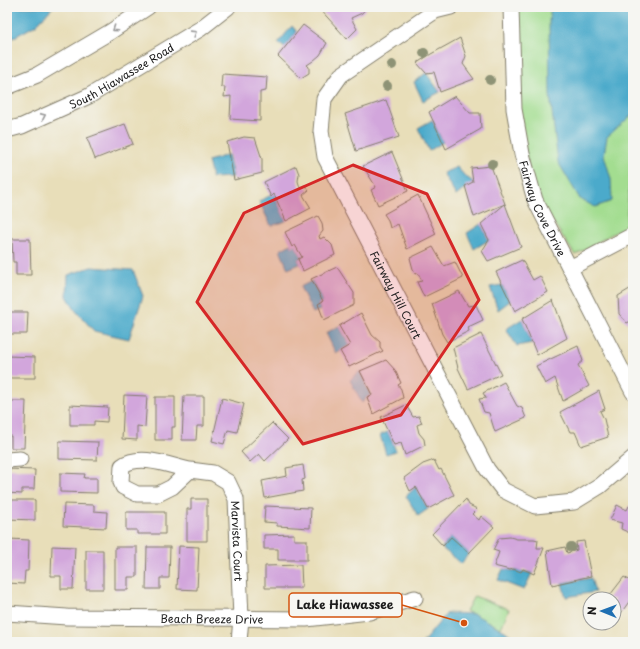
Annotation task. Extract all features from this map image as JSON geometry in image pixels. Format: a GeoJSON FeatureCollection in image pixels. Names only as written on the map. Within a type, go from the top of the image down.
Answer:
{"type":"FeatureCollection","features":[{"type":"Feature","properties":{"kind":"street"},"geometry":{"type":"LineString","coordinates":[[7,87],[37,75],[110,32],[148,7]]}},
{"type":"Feature","properties":{"kind":"street","name":"South Hiawassee Road"},"geometry":{"type":"LineString","coordinates":[[7,130],[22,126],[89,96],[200,29],[228,7]]}},
{"type":"Feature","properties":{"kind":"street","name":"Fairway Hill Court"},"geometry":{"type":"LineString","coordinates":[[451,7],[435,11],[341,75],[324,99],[321,131],[325,158],[487,469],[503,490],[535,506],[574,502],[600,486],[633,458]]}},
{"type":"Feature","properties":{"kind":"street","name":"Fairway Cove Drive"},"geometry":{"type":"LineString","coordinates":[[511,7],[514,109],[522,154],[536,200],[633,392]]}},
{"type":"Feature","properties":{"kind":"street"},"geometry":{"type":"LineString","coordinates":[[570,268],[633,235]]}},
{"type":"Feature","properties":{"kind":"street","name":"Marvista Court"},"geometry":{"type":"LineString","coordinates":[[190,470],[213,473],[228,482],[236,499],[241,618],[240,642]]}},
{"type":"Feature","properties":{"kind":"street","name":"Beach Breeze Drive"},"geometry":{"type":"LineString","coordinates":[[7,613],[67,617],[306,619],[369,612],[415,598]]}},
{"type":"Feature","properties":{"kind":"highlighted area"},"geometry":{"type":"Polygon","coordinates":[[[353,165],[427,194],[479,300],[401,415],[303,444],[197,302],[244,213],[353,165]]]}},
{"type":"Feature","properties":{"kind":"green space"},"geometry":{"type":"Polygon","coordinates":[[[516,7],[633,7],[633,135],[626,226],[575,255],[533,192],[514,93],[516,7]]]}},
{"type":"Feature","properties":{"kind":"green space"},"geometry":{"type":"Polygon","coordinates":[[[474,596],[509,609],[501,628],[466,611],[474,596]]]}},
{"type":"Feature","properties":{"kind":"water"},"geometry":{"type":"Polygon","coordinates":[[[7,7],[53,7],[36,25],[7,41],[7,7]]]}},
{"type":"Feature","properties":{"kind":"water"},"geometry":{"type":"Polygon","coordinates":[[[551,7],[630,7],[630,25],[633,36],[633,114],[607,137],[604,155],[611,179],[612,201],[595,207],[580,199],[558,162],[550,95],[549,21],[551,7]]]}},
{"type":"Feature","properties":{"kind":"water"},"geometry":{"type":"Polygon","coordinates":[[[292,26],[297,32],[285,48],[278,43],[292,26]]]}},
{"type":"Feature","properties":{"kind":"water"},"geometry":{"type":"Polygon","coordinates":[[[426,73],[440,92],[423,101],[414,82],[426,73]]]}},
{"type":"Feature","properties":{"kind":"water"},"geometry":{"type":"Polygon","coordinates":[[[432,120],[443,142],[429,151],[418,128],[432,120]]]}},
{"type":"Feature","properties":{"kind":"water"},"geometry":{"type":"Polygon","coordinates":[[[228,155],[233,177],[212,178],[208,161],[228,155]]]}},
{"type":"Feature","properties":{"kind":"water"},"geometry":{"type":"Polygon","coordinates":[[[457,167],[473,182],[456,196],[443,173],[457,167]]]}},
{"type":"Feature","properties":{"kind":"water"},"geometry":{"type":"Polygon","coordinates":[[[274,194],[286,221],[271,226],[259,201],[274,194]]]}},
{"type":"Feature","properties":{"kind":"water"},"geometry":{"type":"Polygon","coordinates":[[[481,224],[489,240],[474,249],[467,233],[481,224]]]}},
{"type":"Feature","properties":{"kind":"water"},"geometry":{"type":"Polygon","coordinates":[[[291,244],[292,247],[295,245],[302,257],[298,259],[300,264],[288,269],[280,250],[291,244]]]}},
{"type":"Feature","properties":{"kind":"water"},"geometry":{"type":"Polygon","coordinates":[[[91,267],[133,270],[143,296],[129,339],[94,331],[75,310],[67,296],[68,275],[91,267]]]}},
{"type":"Feature","properties":{"kind":"water"},"geometry":{"type":"Polygon","coordinates":[[[312,281],[323,301],[318,304],[320,310],[313,313],[300,287],[312,281]]]}},
{"type":"Feature","properties":{"kind":"water"},"geometry":{"type":"Polygon","coordinates":[[[502,285],[510,301],[498,310],[490,287],[502,285]]]}},
{"type":"Feature","properties":{"kind":"water"},"geometry":{"type":"Polygon","coordinates":[[[522,319],[532,343],[517,346],[506,329],[522,319]]]}},
{"type":"Feature","properties":{"kind":"water"},"geometry":{"type":"Polygon","coordinates":[[[339,326],[350,345],[336,354],[326,333],[339,326]]]}},
{"type":"Feature","properties":{"kind":"water"},"geometry":{"type":"Polygon","coordinates":[[[360,371],[370,395],[372,395],[367,397],[362,403],[350,380],[360,371]]]}},
{"type":"Feature","properties":{"kind":"water"},"geometry":{"type":"Polygon","coordinates":[[[388,432],[396,451],[386,454],[380,435],[388,432]]]}},
{"type":"Feature","properties":{"kind":"water"},"geometry":{"type":"Polygon","coordinates":[[[416,487],[428,509],[418,516],[406,496],[416,487]]]}},
{"type":"Feature","properties":{"kind":"water"},"geometry":{"type":"Polygon","coordinates":[[[451,537],[469,553],[461,564],[442,548],[451,537]]]}},
{"type":"Feature","properties":{"kind":"water"},"geometry":{"type":"Polygon","coordinates":[[[503,569],[532,573],[524,590],[498,580],[503,569]]]}},
{"type":"Feature","properties":{"kind":"water"},"geometry":{"type":"Polygon","coordinates":[[[591,578],[595,591],[582,591],[582,594],[566,597],[562,583],[591,578]]]}},
{"type":"Feature","properties":{"kind":"water"},"geometry":{"type":"Polygon","coordinates":[[[447,613],[474,614],[505,631],[520,642],[423,642],[447,613]]]}},
{"type":"Feature","properties":{"kind":"building"},"geometry":{"type":"Polygon","coordinates":[[[318,7],[367,7],[362,13],[351,18],[357,29],[347,39],[318,7]]]}},
{"type":"Feature","properties":{"kind":"building"},"geometry":{"type":"Polygon","coordinates":[[[303,25],[327,43],[320,55],[307,65],[309,67],[309,73],[301,78],[278,56],[303,25]]]}},
{"type":"Feature","properties":{"kind":"building"},"geometry":{"type":"Polygon","coordinates":[[[460,38],[466,56],[463,64],[474,79],[440,92],[434,72],[426,73],[417,63],[460,38]]]}},
{"type":"Feature","properties":{"kind":"building"},"geometry":{"type":"Polygon","coordinates":[[[222,74],[267,77],[266,91],[260,92],[260,121],[230,119],[231,96],[224,97],[225,87],[221,87],[222,74]]]}},
{"type":"Feature","properties":{"kind":"building"},"geometry":{"type":"Polygon","coordinates":[[[455,96],[470,113],[480,113],[481,129],[446,149],[429,112],[455,96]]]}},
{"type":"Feature","properties":{"kind":"building"},"geometry":{"type":"Polygon","coordinates":[[[386,100],[399,137],[356,151],[345,114],[386,100]]]}},
{"type":"Feature","properties":{"kind":"building"},"geometry":{"type":"Polygon","coordinates":[[[125,124],[133,144],[95,159],[87,138],[125,124]]]}},
{"type":"Feature","properties":{"kind":"building"},"geometry":{"type":"Polygon","coordinates":[[[244,137],[255,138],[262,159],[262,173],[234,180],[227,142],[244,137]]]}},
{"type":"Feature","properties":{"kind":"building"},"geometry":{"type":"Polygon","coordinates":[[[392,152],[408,191],[378,205],[371,190],[376,187],[363,166],[392,152]]]}},
{"type":"Feature","properties":{"kind":"building"},"geometry":{"type":"Polygon","coordinates":[[[296,166],[299,174],[298,181],[300,188],[305,185],[309,190],[303,195],[311,208],[286,221],[274,194],[271,197],[264,182],[296,166]]]}},
{"type":"Feature","properties":{"kind":"building"},"geometry":{"type":"Polygon","coordinates":[[[491,166],[505,204],[474,217],[465,186],[473,182],[471,168],[491,166]]]}},
{"type":"Feature","properties":{"kind":"building"},"geometry":{"type":"Polygon","coordinates":[[[418,195],[436,234],[407,249],[398,224],[390,228],[388,220],[384,214],[418,195]]]}},
{"type":"Feature","properties":{"kind":"building"},"geometry":{"type":"Polygon","coordinates":[[[505,204],[521,247],[488,261],[482,251],[489,240],[481,224],[505,204]]]}},
{"type":"Feature","properties":{"kind":"building"},"geometry":{"type":"Polygon","coordinates":[[[318,216],[322,223],[323,231],[319,236],[320,239],[324,237],[332,245],[335,255],[303,271],[298,259],[302,257],[295,245],[292,247],[285,232],[318,216]]]}},
{"type":"Feature","properties":{"kind":"building"},"geometry":{"type":"Polygon","coordinates":[[[12,239],[30,239],[31,275],[16,275],[16,262],[13,262],[12,239]]]}},
{"type":"Feature","properties":{"kind":"building"},"geometry":{"type":"Polygon","coordinates":[[[433,247],[444,266],[455,262],[463,278],[424,297],[417,282],[422,281],[418,273],[415,274],[410,258],[433,247]]]}},
{"type":"Feature","properties":{"kind":"building"},"geometry":{"type":"Polygon","coordinates":[[[522,260],[533,280],[540,276],[548,292],[515,311],[496,272],[522,260]]]}},
{"type":"Feature","properties":{"kind":"building"},"geometry":{"type":"Polygon","coordinates":[[[337,267],[354,293],[354,305],[324,320],[318,304],[323,301],[311,279],[337,267]]]}},
{"type":"Feature","properties":{"kind":"building"},"geometry":{"type":"Polygon","coordinates":[[[633,287],[633,320],[627,323],[619,314],[618,296],[633,287]]]}},
{"type":"Feature","properties":{"kind":"building"},"geometry":{"type":"Polygon","coordinates":[[[459,291],[468,306],[476,305],[483,320],[468,327],[469,331],[447,342],[442,334],[432,304],[459,291]]]}},
{"type":"Feature","properties":{"kind":"building"},"geometry":{"type":"Polygon","coordinates":[[[553,300],[567,338],[537,355],[522,319],[553,300]]]}},
{"type":"Feature","properties":{"kind":"building"},"geometry":{"type":"Polygon","coordinates":[[[7,312],[28,312],[27,334],[7,334],[7,312]]]}},
{"type":"Feature","properties":{"kind":"building"},"geometry":{"type":"Polygon","coordinates":[[[361,313],[372,335],[380,342],[380,347],[383,351],[349,367],[340,351],[350,345],[339,326],[361,313]]]}},
{"type":"Feature","properties":{"kind":"building"},"geometry":{"type":"Polygon","coordinates":[[[481,334],[501,374],[468,389],[458,368],[453,348],[481,334]]]}},
{"type":"Feature","properties":{"kind":"building"},"geometry":{"type":"Polygon","coordinates":[[[578,346],[583,361],[578,365],[589,386],[563,401],[555,378],[545,384],[536,366],[578,346]]]}},
{"type":"Feature","properties":{"kind":"building"},"geometry":{"type":"Polygon","coordinates":[[[7,356],[35,357],[35,378],[7,378],[7,356]]]}},
{"type":"Feature","properties":{"kind":"building"},"geometry":{"type":"Polygon","coordinates":[[[386,360],[395,370],[401,383],[398,385],[401,389],[403,398],[373,414],[367,397],[372,395],[360,371],[386,360]]]}},
{"type":"Feature","properties":{"kind":"building"},"geometry":{"type":"Polygon","coordinates":[[[504,382],[517,406],[522,408],[526,418],[495,432],[489,413],[484,412],[479,399],[486,398],[483,393],[504,382]]]}},
{"type":"Feature","properties":{"kind":"building"},"geometry":{"type":"Polygon","coordinates":[[[599,391],[605,409],[600,411],[604,419],[608,437],[581,446],[575,432],[570,432],[560,412],[599,391]]]}},
{"type":"Feature","properties":{"kind":"building"},"geometry":{"type":"Polygon","coordinates":[[[124,395],[147,396],[145,427],[137,426],[137,440],[122,439],[124,395]]]}},
{"type":"Feature","properties":{"kind":"building"},"geometry":{"type":"Polygon","coordinates":[[[184,396],[204,396],[204,426],[197,426],[196,440],[182,440],[184,396]]]}},
{"type":"Feature","properties":{"kind":"building"},"geometry":{"type":"Polygon","coordinates":[[[155,397],[175,397],[175,427],[172,427],[172,440],[155,440],[155,397]]]}},
{"type":"Feature","properties":{"kind":"building"},"geometry":{"type":"Polygon","coordinates":[[[222,398],[244,404],[237,432],[228,430],[224,444],[212,441],[222,398]]]}},
{"type":"Feature","properties":{"kind":"building"},"geometry":{"type":"Polygon","coordinates":[[[7,401],[26,401],[24,448],[11,448],[11,436],[7,436],[7,401]]]}},
{"type":"Feature","properties":{"kind":"building"},"geometry":{"type":"Polygon","coordinates":[[[70,405],[108,407],[107,422],[94,421],[94,425],[70,425],[70,405]]]}},
{"type":"Feature","properties":{"kind":"building"},"geometry":{"type":"Polygon","coordinates":[[[406,405],[413,417],[419,416],[422,423],[417,425],[419,433],[424,439],[425,445],[405,455],[401,443],[394,445],[381,417],[406,405]]]}},
{"type":"Feature","properties":{"kind":"building"},"geometry":{"type":"Polygon","coordinates":[[[272,423],[288,439],[265,461],[259,454],[250,462],[241,452],[272,423]]]}},
{"type":"Feature","properties":{"kind":"building"},"geometry":{"type":"Polygon","coordinates":[[[59,441],[98,442],[97,460],[59,459],[59,441]]]}},
{"type":"Feature","properties":{"kind":"building"},"geometry":{"type":"Polygon","coordinates":[[[434,460],[439,470],[441,469],[454,495],[428,509],[416,487],[410,491],[404,478],[423,464],[434,460]]]}},
{"type":"Feature","properties":{"kind":"building"},"geometry":{"type":"Polygon","coordinates":[[[303,465],[305,479],[302,480],[303,491],[265,498],[262,481],[287,476],[286,468],[303,465]]]}},
{"type":"Feature","properties":{"kind":"building"},"geometry":{"type":"Polygon","coordinates":[[[7,469],[35,470],[34,489],[22,489],[22,494],[7,493],[7,469]]]}},
{"type":"Feature","properties":{"kind":"building"},"geometry":{"type":"Polygon","coordinates":[[[60,473],[85,474],[84,478],[97,478],[97,493],[60,492],[60,473]]]}},
{"type":"Feature","properties":{"kind":"building"},"geometry":{"type":"Polygon","coordinates":[[[191,499],[207,499],[207,541],[187,541],[187,509],[191,509],[191,499]]]}},
{"type":"Feature","properties":{"kind":"building"},"geometry":{"type":"Polygon","coordinates":[[[466,499],[469,505],[477,509],[472,514],[479,520],[481,516],[494,527],[469,553],[451,537],[443,546],[432,534],[466,499]]]}},
{"type":"Feature","properties":{"kind":"building"},"geometry":{"type":"Polygon","coordinates":[[[7,500],[35,500],[35,520],[7,519],[7,500]]]}},
{"type":"Feature","properties":{"kind":"building"},"geometry":{"type":"Polygon","coordinates":[[[64,504],[94,505],[94,511],[107,512],[106,528],[63,526],[64,504]]]}},
{"type":"Feature","properties":{"kind":"building"},"geometry":{"type":"Polygon","coordinates":[[[617,505],[627,510],[629,506],[633,506],[632,534],[621,529],[622,523],[610,520],[617,505]]]}},
{"type":"Feature","properties":{"kind":"building"},"geometry":{"type":"Polygon","coordinates":[[[265,506],[311,508],[310,528],[277,526],[277,523],[264,522],[265,506]]]}},
{"type":"Feature","properties":{"kind":"building"},"geometry":{"type":"Polygon","coordinates":[[[126,512],[165,512],[165,534],[137,534],[137,530],[126,530],[126,512]]]}},
{"type":"Feature","properties":{"kind":"building"},"geometry":{"type":"Polygon","coordinates":[[[294,534],[294,540],[307,540],[307,560],[278,560],[278,549],[264,549],[264,535],[294,534]]]}},
{"type":"Feature","properties":{"kind":"building"},"geometry":{"type":"Polygon","coordinates":[[[510,537],[517,539],[538,540],[537,548],[544,548],[534,574],[523,569],[521,572],[494,566],[499,552],[493,550],[499,538],[510,537]]]}},
{"type":"Feature","properties":{"kind":"building"},"geometry":{"type":"Polygon","coordinates":[[[9,539],[29,540],[28,571],[25,571],[24,584],[8,583],[9,539]]]}},
{"type":"Feature","properties":{"kind":"building"},"geometry":{"type":"Polygon","coordinates":[[[584,541],[591,576],[552,585],[547,551],[565,547],[567,553],[577,550],[576,542],[584,541]]]}},
{"type":"Feature","properties":{"kind":"building"},"geometry":{"type":"Polygon","coordinates":[[[52,546],[75,547],[73,589],[61,589],[61,576],[51,576],[52,546]]]}},
{"type":"Feature","properties":{"kind":"building"},"geometry":{"type":"Polygon","coordinates":[[[179,546],[199,547],[197,590],[177,589],[179,546]]]}},
{"type":"Feature","properties":{"kind":"building"},"geometry":{"type":"Polygon","coordinates":[[[115,547],[137,547],[137,577],[128,577],[128,590],[115,590],[115,547]]]}},
{"type":"Feature","properties":{"kind":"building"},"geometry":{"type":"Polygon","coordinates":[[[147,547],[170,547],[169,578],[160,578],[160,589],[146,589],[147,547]]]}},
{"type":"Feature","properties":{"kind":"building"},"geometry":{"type":"Polygon","coordinates":[[[86,550],[103,550],[103,589],[86,589],[86,550]]]}},
{"type":"Feature","properties":{"kind":"building"},"geometry":{"type":"Polygon","coordinates":[[[301,565],[302,588],[265,588],[265,566],[301,565]]]}},
{"type":"Feature","properties":{"kind":"building"},"geometry":{"type":"Polygon","coordinates":[[[633,575],[633,596],[622,612],[622,591],[613,591],[624,577],[629,580],[633,575]]]}},
{"type":"Feature","properties":{"kind":"place","name":"Lake Hiawassee"},"geometry":{"type":"Point","coordinates":[464,623]}}]}
